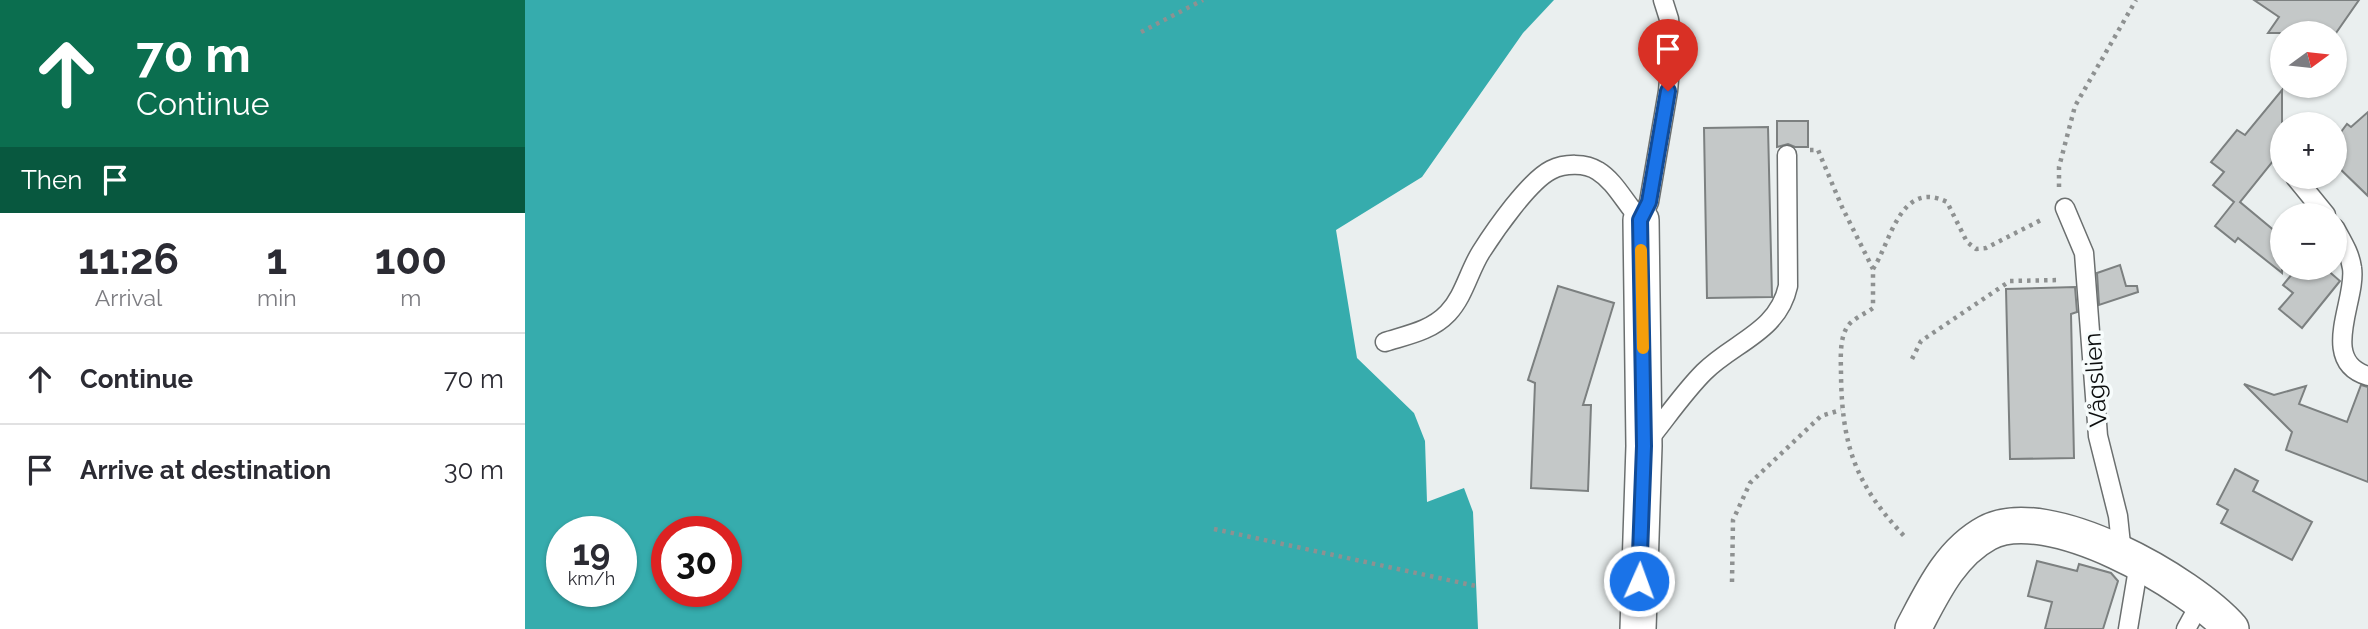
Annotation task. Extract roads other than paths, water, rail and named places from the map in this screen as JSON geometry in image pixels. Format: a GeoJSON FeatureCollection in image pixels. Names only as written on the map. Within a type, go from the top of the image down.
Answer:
{"type":"FeatureCollection","features":[{"type":"Feature","properties":{"kind":"street"},"geometry":{"type":"LineString","coordinates":[[1638,629],[1644,446],[1640,220]]}},
{"type":"Feature","properties":{"kind":"street"},"geometry":{"type":"LineString","coordinates":[[1913,629],[1950,564],[1972,542],[1989,532],[2017,523],[2049,528],[2130,559],[2169,579],[2194,615],[2231,629]]}},
{"type":"Feature","properties":{"kind":"lane"},"geometry":{"type":"LineString","coordinates":[[1385,342],[1430,328],[1448,313],[1481,252],[1538,180],[1552,170],[1583,166],[1597,170],[1611,182],[1623,202],[1640,220],[1649,202],[1668,91],[1672,46],[1669,19],[1663,0]]}},
{"type":"Feature","properties":{"kind":"lane"},"geometry":{"type":"LineString","coordinates":[[1644,446],[1704,372],[1760,333],[1782,304],[1787,286],[1787,155]]}},
{"type":"Feature","properties":{"kind":"lane"},"geometry":{"type":"LineString","coordinates":[[2305,189],[2316,203]]}},
{"type":"Feature","properties":{"kind":"lane","name":"Vågslien"},"geometry":{"type":"LineString","coordinates":[[2060,211],[2084,253],[2098,436],[2130,559],[2128,629]]}},
{"type":"Feature","properties":{"kind":"lane"},"geometry":{"type":"LineString","coordinates":[[2347,252],[2352,269],[2351,290],[2341,337],[2344,352],[2359,373],[2368,376]]}},
{"type":"Feature","properties":{"kind":"water"},"geometry":{"type":"Polygon","coordinates":[[[525,0],[1554,0],[1523,33],[1422,177],[1336,230],[1357,358],[1414,413],[1425,441],[1427,502],[1464,488],[1473,512],[1478,629],[525,629],[525,0]]]}}]}
